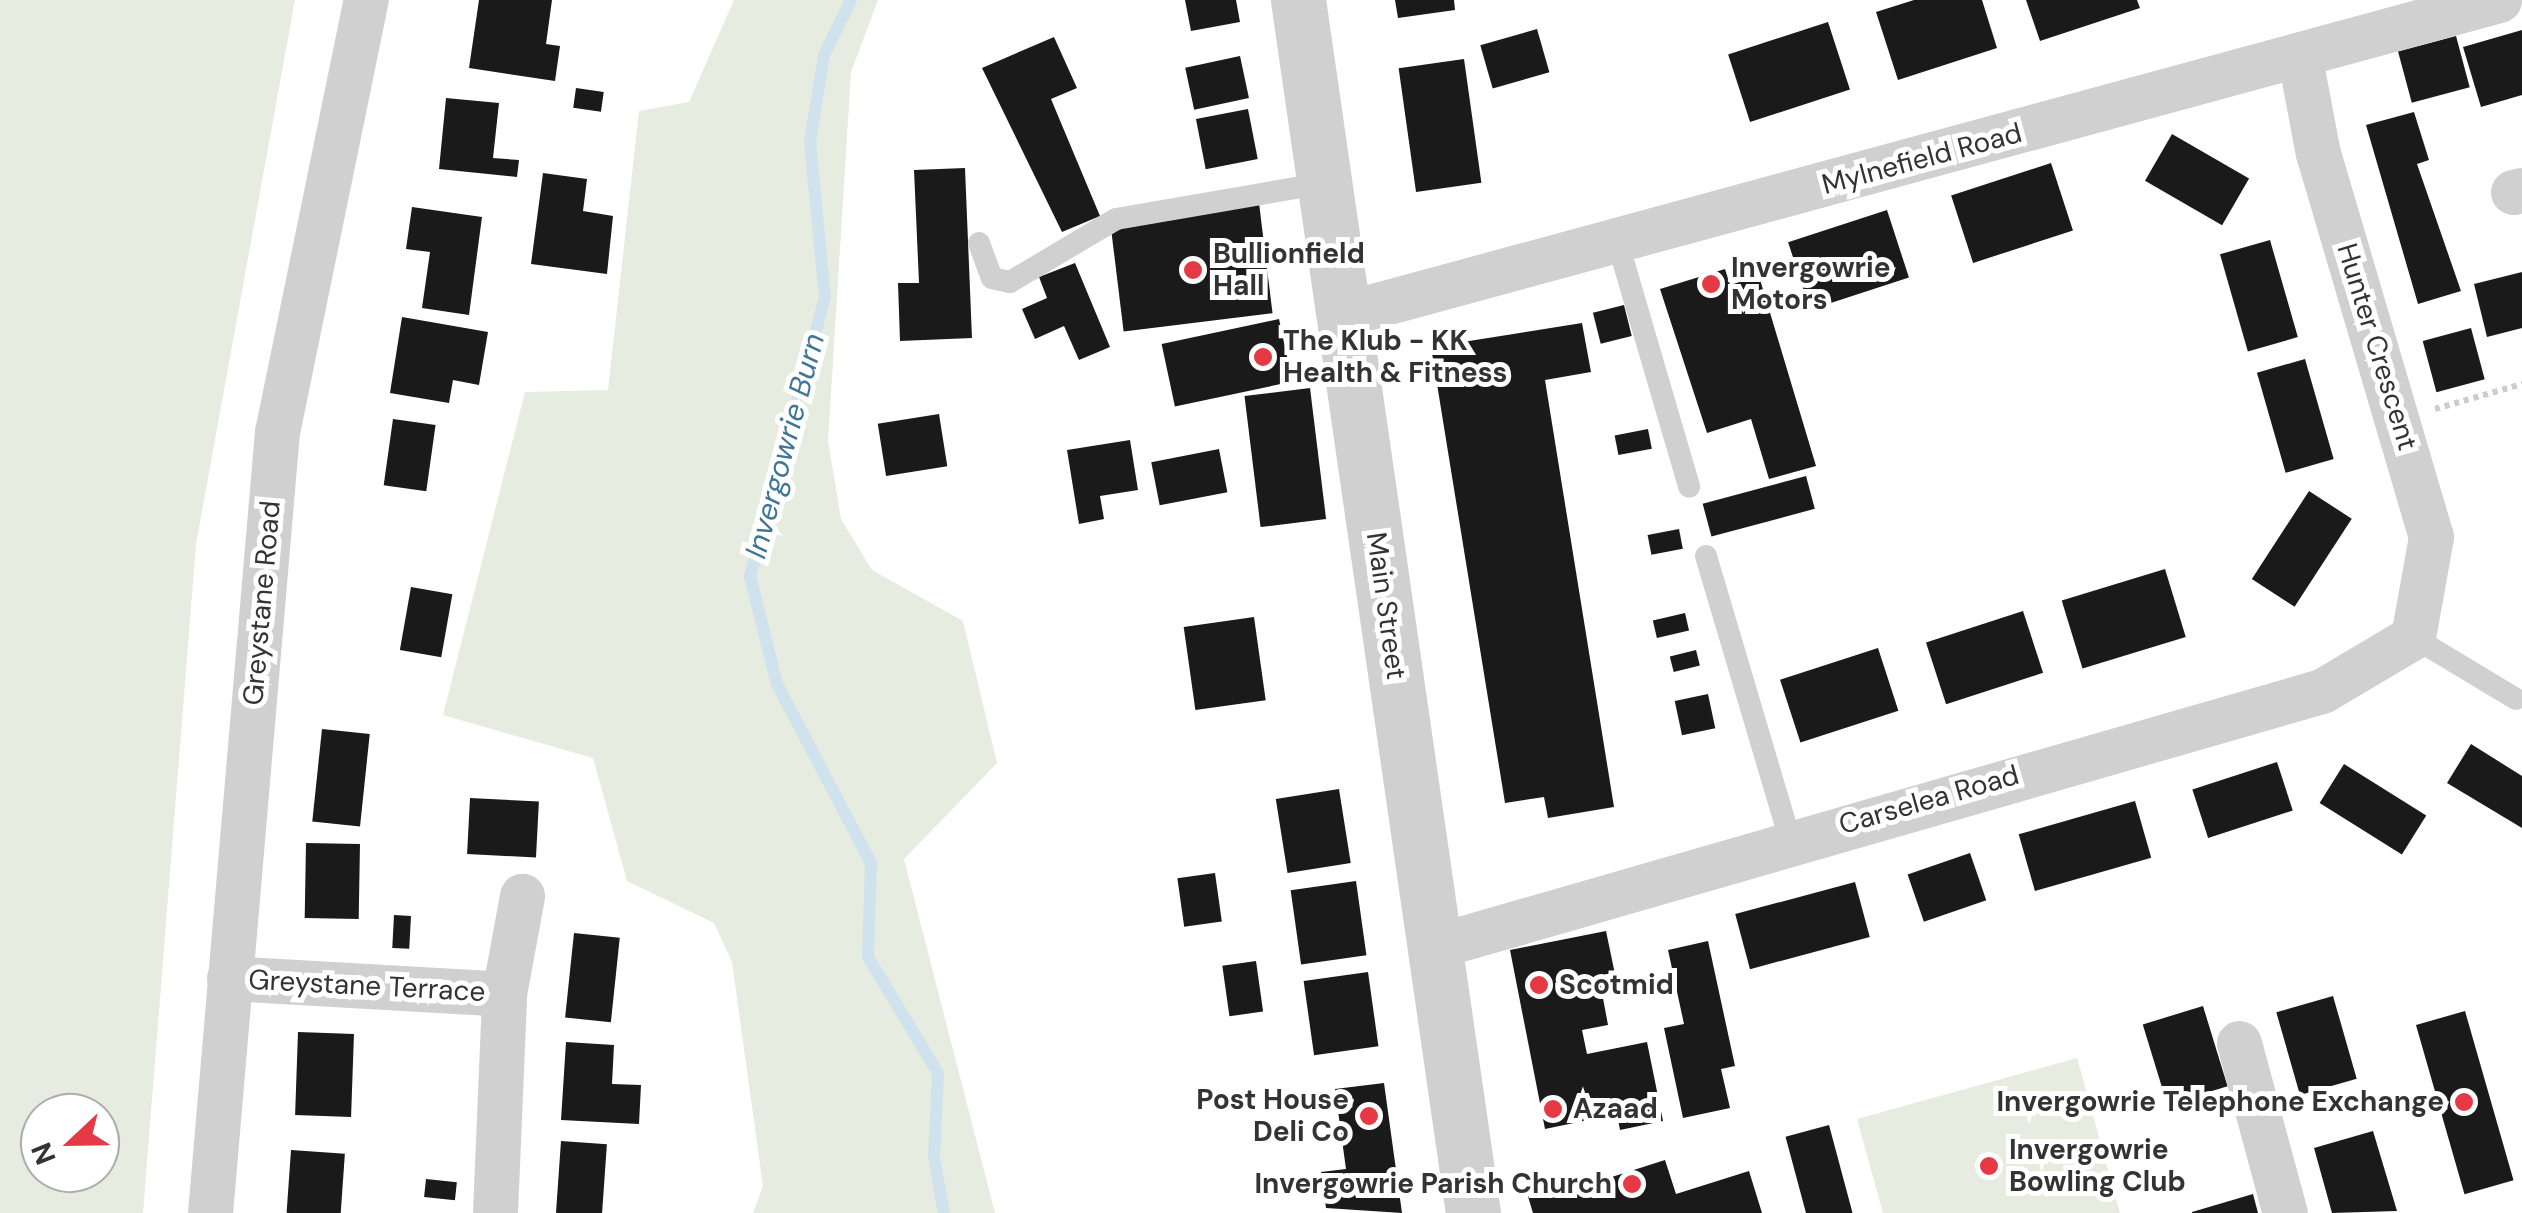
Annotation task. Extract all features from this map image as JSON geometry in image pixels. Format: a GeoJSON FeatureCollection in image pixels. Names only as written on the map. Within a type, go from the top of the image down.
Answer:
{"type":"FeatureCollection","features":[{"type":"Feature","properties":{"kind":"street","name":"Greystane Road"},"geometry":{"type":"LineString","coordinates":[[210,1213],[277,432],[366,0]]}},
{"type":"Feature","properties":{"kind":"street","name":"Main Street"},"geometry":{"type":"LineString","coordinates":[[1298,0],[1473,1213]]}},
{"type":"Feature","properties":{"kind":"street","name":"Mylnefield Road"},"geometry":{"type":"LineString","coordinates":[[1344,314],[2300,59],[2500,0]]}},
{"type":"Feature","properties":{"kind":"street","name":"Hunter Crescent"},"geometry":{"type":"LineString","coordinates":[[2300,59],[2318,154],[2400,418],[2431,537],[2413,637]]}},
{"type":"Feature","properties":{"kind":"street","name":"Carselea Road"},"geometry":{"type":"LineString","coordinates":[[1436,946],[1790,839],[2322,691],[2413,637]]}},
{"type":"Feature","properties":{"kind":"street","name":"Greystane Terrace"},"geometry":{"type":"LineString","coordinates":[[495,1213],[504,994],[522,896]]}},
{"type":"Feature","properties":{"kind":"street","name":"Greystane Terrace"},"geometry":{"type":"LineString","coordinates":[[229,978],[504,994]]}},
{"type":"Feature","properties":{"kind":"street"},"geometry":{"type":"LineString","coordinates":[[2239,1044],[2285,1213]]}},
{"type":"Feature","properties":{"kind":"lane"},"geometry":{"type":"LineString","coordinates":[[979,243],[992,278],[1010,282],[1116,219],[1326,184]]}},
{"type":"Feature","properties":{"kind":"lane"},"geometry":{"type":"LineString","coordinates":[[1617,240],[1688,486]]}},
{"type":"Feature","properties":{"kind":"lane"},"geometry":{"type":"LineString","coordinates":[[1706,556],[1790,839]]}},
{"type":"Feature","properties":{"kind":"lane"},"geometry":{"type":"LineString","coordinates":[[2413,637],[2516,700]]}},
{"type":"Feature","properties":{"kind":"path"},"geometry":{"type":"LineString","coordinates":[[2400,418],[2522,384]]}},
{"type":"Feature","properties":{"kind":"shaded area"},"geometry":{"type":"Polygon","coordinates":[[[0,0],[295,0],[196,544],[143,1213],[0,1213],[0,0]]]}},
{"type":"Feature","properties":{"kind":"shaded area"},"geometry":{"type":"Polygon","coordinates":[[[734,0],[878,0],[851,72],[828,441],[841,519],[872,570],[963,621],[997,763],[904,859],[995,1213],[753,1213],[763,1186],[732,962],[714,923],[627,881],[593,758],[443,715],[525,392],[608,390],[639,111],[689,102],[734,0]]]}},
{"type":"Feature","properties":{"kind":"shaded area","name":"Invergowrie Bowling Club"},"geometry":{"type":"Polygon","coordinates":[[[2077,1058],[2120,1213],[1883,1213],[1857,1119],[2077,1058]]]}},
{"type":"Feature","properties":{"kind":"building"},"geometry":{"type":"Polygon","coordinates":[[[479,0],[552,0],[546,44],[560,46],[555,81],[469,68],[479,0]]]}},
{"type":"Feature","properties":{"kind":"building"},"geometry":{"type":"Polygon","coordinates":[[[1185,0],[1236,0],[1240,22],[1191,31],[1185,0]]]}},
{"type":"Feature","properties":{"kind":"building"},"geometry":{"type":"Polygon","coordinates":[[[1395,0],[1454,0],[1455,10],[1398,18],[1395,0]]]}},
{"type":"Feature","properties":{"kind":"building"},"geometry":{"type":"Polygon","coordinates":[[[1914,0],[1982,0],[1997,48],[1898,80],[1876,12],[1914,0]]]}},
{"type":"Feature","properties":{"kind":"building"},"geometry":{"type":"Polygon","coordinates":[[[2026,0],[2137,0],[2140,8],[2040,41],[2026,0]]]}},
{"type":"Feature","properties":{"kind":"building"},"geometry":{"type":"Polygon","coordinates":[[[1828,22],[1850,90],[1750,122],[1728,54],[1828,22]]]}},
{"type":"Feature","properties":{"kind":"building"},"geometry":{"type":"Polygon","coordinates":[[[1537,29],[1549,72],[1493,89],[1480,45],[1537,29]]]}},
{"type":"Feature","properties":{"kind":"building"},"geometry":{"type":"Polygon","coordinates":[[[2522,30],[2522,95],[2481,107],[2463,47],[2522,30]]]}},
{"type":"Feature","properties":{"kind":"building"},"geometry":{"type":"Polygon","coordinates":[[[2456,36],[2470,87],[2412,103],[2398,52],[2456,36]]]}},
{"type":"Feature","properties":{"kind":"building"},"geometry":{"type":"Polygon","coordinates":[[[1054,37],[1077,88],[1051,99],[1100,216],[1062,232],[982,68],[1054,37]]]}},
{"type":"Feature","properties":{"kind":"building"},"geometry":{"type":"Polygon","coordinates":[[[1240,56],[1249,98],[1194,110],[1185,68],[1240,56]]]}},
{"type":"Feature","properties":{"kind":"building"},"geometry":{"type":"Polygon","coordinates":[[[1464,59],[1481,183],[1416,192],[1399,68],[1464,59]]]}},
{"type":"Feature","properties":{"kind":"building"},"geometry":{"type":"Polygon","coordinates":[[[576,88],[604,92],[601,112],[573,108],[576,88]]]}},
{"type":"Feature","properties":{"kind":"building"},"geometry":{"type":"Polygon","coordinates":[[[446,98],[499,103],[493,158],[519,160],[517,177],[439,169],[446,98]]]}},
{"type":"Feature","properties":{"kind":"building"},"geometry":{"type":"Polygon","coordinates":[[[1248,109],[1258,159],[1206,169],[1196,119],[1248,109]]]}},
{"type":"Feature","properties":{"kind":"building"},"geometry":{"type":"Polygon","coordinates":[[[2414,112],[2429,160],[2417,164],[2461,291],[2418,304],[2366,125],[2414,112]]]}},
{"type":"Feature","properties":{"kind":"building"},"geometry":{"type":"Polygon","coordinates":[[[2172,134],[2249,178],[2222,225],[2145,181],[2172,134]]]}},
{"type":"Feature","properties":{"kind":"building"},"geometry":{"type":"Polygon","coordinates":[[[2051,163],[2073,231],[1973,263],[1951,195],[2051,163]]]}},
{"type":"Feature","properties":{"kind":"building"},"geometry":{"type":"Polygon","coordinates":[[[965,168],[972,338],[900,341],[898,283],[919,283],[914,170],[965,168]]]}},
{"type":"Feature","properties":{"kind":"building"},"geometry":{"type":"Polygon","coordinates":[[[543,173],[587,179],[583,211],[613,216],[607,274],[531,264],[543,173]]]}},
{"type":"Feature","properties":{"kind":"building","name":"Bullionfield Hall"},"geometry":{"type":"Polygon","coordinates":[[[1259,203],[1273,313],[1124,331],[1110,221],[1259,203]]]}},
{"type":"Feature","properties":{"kind":"building"},"geometry":{"type":"Polygon","coordinates":[[[412,207],[482,217],[469,315],[422,308],[430,252],[406,249],[412,207]]]}},
{"type":"Feature","properties":{"kind":"building"},"geometry":{"type":"Polygon","coordinates":[[[1887,210],[1909,278],[1810,310],[1788,242],[1887,210]]]}},
{"type":"Feature","properties":{"kind":"building"},"geometry":{"type":"Polygon","coordinates":[[[2270,240],[2298,337],[2248,351],[2220,254],[2270,240]]]}},
{"type":"Feature","properties":{"kind":"building"},"geometry":{"type":"Polygon","coordinates":[[[1075,263],[1110,347],[1079,360],[1064,326],[1035,339],[1022,309],[1047,298],[1039,277],[1075,263]]]}},
{"type":"Feature","properties":{"kind":"building"},"geometry":{"type":"Polygon","coordinates":[[[1725,269],[1730,285],[1759,276],[1816,466],[1769,479],[1751,419],[1707,433],[1660,289],[1725,269]]]}},
{"type":"Feature","properties":{"kind":"building"},"geometry":{"type":"Polygon","coordinates":[[[2522,272],[2522,328],[2487,337],[2474,284],[2522,272]]]}},
{"type":"Feature","properties":{"kind":"building"},"geometry":{"type":"Polygon","coordinates":[[[1624,305],[1632,336],[1601,344],[1593,313],[1624,305]]]}},
{"type":"Feature","properties":{"kind":"building"},"geometry":{"type":"Polygon","coordinates":[[[402,317],[488,332],[479,385],[453,380],[449,403],[390,393],[402,317]]]}},
{"type":"Feature","properties":{"kind":"building"},"geometry":{"type":"Polygon","coordinates":[[[1279,319],[1292,382],[1175,407],[1162,344],[1279,319]]]}},
{"type":"Feature","properties":{"kind":"building"},"geometry":{"type":"Polygon","coordinates":[[[1582,323],[1591,372],[1545,380],[1614,807],[1548,818],[1544,797],[1505,803],[1431,347],[1582,323]]]}},
{"type":"Feature","properties":{"kind":"building"},"geometry":{"type":"Polygon","coordinates":[[[2471,328],[2485,379],[2436,392],[2423,341],[2471,328]]]}},
{"type":"Feature","properties":{"kind":"building"},"geometry":{"type":"Polygon","coordinates":[[[2305,359],[2334,459],[2286,473],[2257,373],[2305,359]]]}},
{"type":"Feature","properties":{"kind":"building"},"geometry":{"type":"Polygon","coordinates":[[[1310,388],[1326,519],[1261,527],[1244,396],[1310,388]]]}},
{"type":"Feature","properties":{"kind":"building"},"geometry":{"type":"Polygon","coordinates":[[[939,414],[947,466],[886,476],[878,424],[939,414]]]}},
{"type":"Feature","properties":{"kind":"building"},"geometry":{"type":"Polygon","coordinates":[[[393,419],[436,425],[426,491],[384,485],[393,419]]]}},
{"type":"Feature","properties":{"kind":"building"},"geometry":{"type":"Polygon","coordinates":[[[1648,429],[1652,449],[1618,455],[1615,435],[1648,429]]]}},
{"type":"Feature","properties":{"kind":"building"},"geometry":{"type":"Polygon","coordinates":[[[1130,440],[1138,490],[1100,496],[1104,519],[1079,524],[1067,450],[1130,440]]]}},
{"type":"Feature","properties":{"kind":"building"},"geometry":{"type":"Polygon","coordinates":[[[1219,449],[1227,492],[1160,505],[1151,462],[1219,449]]]}},
{"type":"Feature","properties":{"kind":"building"},"geometry":{"type":"Polygon","coordinates":[[[1806,476],[1815,509],[1711,537],[1703,504],[1806,476]]]}},
{"type":"Feature","properties":{"kind":"building"},"geometry":{"type":"Polygon","coordinates":[[[2309,491],[2352,519],[2295,607],[2252,579],[2309,491]]]}},
{"type":"Feature","properties":{"kind":"building"},"geometry":{"type":"Polygon","coordinates":[[[1679,529],[1683,549],[1651,555],[1648,535],[1679,529]]]}},
{"type":"Feature","properties":{"kind":"building"},"geometry":{"type":"Polygon","coordinates":[[[2165,569],[2186,637],[2082,668],[2062,601],[2165,569]]]}},
{"type":"Feature","properties":{"kind":"building"},"geometry":{"type":"Polygon","coordinates":[[[411,587],[452,594],[441,657],[400,650],[411,587]]]}},
{"type":"Feature","properties":{"kind":"building"},"geometry":{"type":"Polygon","coordinates":[[[2023,611],[2043,673],[1946,704],[1926,643],[2023,611]]]}},
{"type":"Feature","properties":{"kind":"building"},"geometry":{"type":"Polygon","coordinates":[[[1685,613],[1689,631],[1657,638],[1653,620],[1685,613]]]}},
{"type":"Feature","properties":{"kind":"building"},"geometry":{"type":"Polygon","coordinates":[[[1254,617],[1266,700],[1195,710],[1184,627],[1254,617]]]}},
{"type":"Feature","properties":{"kind":"building"},"geometry":{"type":"Polygon","coordinates":[[[1878,648],[1898,711],[1800,743],[1780,680],[1878,648]]]}},
{"type":"Feature","properties":{"kind":"building"},"geometry":{"type":"Polygon","coordinates":[[[1696,650],[1700,666],[1674,672],[1670,657],[1696,650]]]}},
{"type":"Feature","properties":{"kind":"building"},"geometry":{"type":"Polygon","coordinates":[[[1708,694],[1715,728],[1682,735],[1675,701],[1708,694]]]}},
{"type":"Feature","properties":{"kind":"building"},"geometry":{"type":"Polygon","coordinates":[[[322,729],[370,734],[360,827],[312,821],[322,729]]]}},
{"type":"Feature","properties":{"kind":"building"},"geometry":{"type":"Polygon","coordinates":[[[2471,744],[2522,776],[2522,828],[2447,783],[2471,744]]]}},
{"type":"Feature","properties":{"kind":"building"},"geometry":{"type":"Polygon","coordinates":[[[2277,762],[2293,811],[2208,838],[2192,790],[2277,762]]]}},
{"type":"Feature","properties":{"kind":"building"},"geometry":{"type":"Polygon","coordinates":[[[2344,764],[2426,815],[2402,854],[2320,803],[2344,764]]]}},
{"type":"Feature","properties":{"kind":"building"},"geometry":{"type":"Polygon","coordinates":[[[1339,789],[1351,863],[1288,873],[1276,799],[1339,789]]]}},
{"type":"Feature","properties":{"kind":"building"},"geometry":{"type":"Polygon","coordinates":[[[470,798],[539,802],[536,858],[467,854],[470,798]]]}},
{"type":"Feature","properties":{"kind":"building"},"geometry":{"type":"Polygon","coordinates":[[[2135,801],[2151,858],[2035,891],[2019,834],[2135,801]]]}},
{"type":"Feature","properties":{"kind":"building"},"geometry":{"type":"Polygon","coordinates":[[[306,843],[360,844],[359,919],[305,918],[306,843]]]}},
{"type":"Feature","properties":{"kind":"building"},"geometry":{"type":"Polygon","coordinates":[[[1970,853],[1986,900],[1924,922],[1908,874],[1970,853]]]}},
{"type":"Feature","properties":{"kind":"building"},"geometry":{"type":"Polygon","coordinates":[[[1215,873],[1222,922],[1184,927],[1177,878],[1215,873]]]}},
{"type":"Feature","properties":{"kind":"building"},"geometry":{"type":"Polygon","coordinates":[[[1356,881],[1366,955],[1301,964],[1291,890],[1356,881]]]}},
{"type":"Feature","properties":{"kind":"building"},"geometry":{"type":"Polygon","coordinates":[[[1855,882],[1870,937],[1750,969],[1735,914],[1855,882]]]}},
{"type":"Feature","properties":{"kind":"building"},"geometry":{"type":"Polygon","coordinates":[[[394,915],[411,916],[409,949],[392,948],[394,915]]]}},
{"type":"Feature","properties":{"kind":"building"},"geometry":{"type":"Polygon","coordinates":[[[1606,931],[1616,979],[1600,982],[1608,1025],[1582,1030],[1587,1054],[1647,1042],[1663,1121],[1620,1130],[1617,1114],[1545,1129],[1510,950],[1606,931]]]}},
{"type":"Feature","properties":{"kind":"building"},"geometry":{"type":"Polygon","coordinates":[[[574,933],[620,938],[611,1022],[565,1018],[574,933]]]}},
{"type":"Feature","properties":{"kind":"building"},"geometry":{"type":"Polygon","coordinates":[[[1708,941],[1735,1066],[1721,1069],[1730,1108],[1683,1118],[1664,1028],[1684,1024],[1668,950],[1708,941]]]}},
{"type":"Feature","properties":{"kind":"building"},"geometry":{"type":"Polygon","coordinates":[[[1256,961],[1263,1012],[1229,1016],[1222,966],[1256,961]]]}},
{"type":"Feature","properties":{"kind":"building"},"geometry":{"type":"Polygon","coordinates":[[[1368,972],[1378,1046],[1314,1055],[1304,981],[1368,972]]]}},
{"type":"Feature","properties":{"kind":"building"},"geometry":{"type":"Polygon","coordinates":[[[2333,996],[2357,1079],[2300,1095],[2276,1012],[2333,996]]]}},
{"type":"Feature","properties":{"kind":"building"},"geometry":{"type":"Polygon","coordinates":[[[2203,1006],[2228,1086],[2167,1105],[2143,1024],[2203,1006]]]}},
{"type":"Feature","properties":{"kind":"building","name":"Invergowrie Telephone Exchange"},"geometry":{"type":"Polygon","coordinates":[[[2465,1011],[2514,1180],[2464,1194],[2416,1025],[2465,1011]]]}},
{"type":"Feature","properties":{"kind":"building"},"geometry":{"type":"Polygon","coordinates":[[[298,1032],[354,1034],[351,1117],[295,1115],[298,1032]]]}},
{"type":"Feature","properties":{"kind":"building"},"geometry":{"type":"Polygon","coordinates":[[[566,1042],[614,1045],[612,1084],[641,1085],[639,1124],[561,1120],[566,1042]]]}},
{"type":"Feature","properties":{"kind":"building"},"geometry":{"type":"Polygon","coordinates":[[[1384,1083],[1402,1213],[1326,1208],[1321,1172],[1346,1169],[1335,1089],[1384,1083]]]}},
{"type":"Feature","properties":{"kind":"building"},"geometry":{"type":"Polygon","coordinates":[[[1829,1125],[1853,1213],[1806,1213],[1786,1137],[1829,1125]]]}},
{"type":"Feature","properties":{"kind":"building"},"geometry":{"type":"Polygon","coordinates":[[[2373,1131],[2397,1211],[2332,1213],[2314,1148],[2373,1131]]]}},
{"type":"Feature","properties":{"kind":"building"},"geometry":{"type":"Polygon","coordinates":[[[561,1141],[607,1144],[602,1213],[556,1213],[561,1141]]]}},
{"type":"Feature","properties":{"kind":"building"},"geometry":{"type":"Polygon","coordinates":[[[291,1150],[345,1154],[341,1213],[287,1213],[291,1150]]]}},
{"type":"Feature","properties":{"kind":"building","name":"Invergowrie Parish Church"},"geometry":{"type":"Polygon","coordinates":[[[1665,1160],[1676,1194],[1749,1171],[1762,1213],[1533,1213],[1526,1190],[1567,1178],[1571,1190],[1665,1160]]]}},
{"type":"Feature","properties":{"kind":"building"},"geometry":{"type":"Polygon","coordinates":[[[426,1179],[457,1182],[455,1200],[424,1197],[426,1179]]]}},
{"type":"Feature","properties":{"kind":"building"},"geometry":{"type":"Polygon","coordinates":[[[2253,1194],[2258,1213],[2192,1213],[2192,1212],[2253,1194]]]}},
{"type":"Feature","properties":{"kind":"waterway","name":"Invergowrie Burn"},"geometry":{"type":"LineString","coordinates":[[851,0],[824,55],[810,142],[825,297],[750,576],[777,684],[871,863],[868,957],[938,1073],[934,1157],[944,1213]]}},
{"type":"Feature","properties":{"kind":"place","name":"Bullionfield Hall"},"geometry":{"type":"Point","coordinates":[1193,270]}},
{"type":"Feature","properties":{"kind":"place","name":"Invergowrie Motors"},"geometry":{"type":"Point","coordinates":[1711,284]}},
{"type":"Feature","properties":{"kind":"place","name":"The Klub - KK Health & Fitness"},"geometry":{"type":"Point","coordinates":[1263,357]}},
{"type":"Feature","properties":{"kind":"place","name":"Scotmid"},"geometry":{"type":"Point","coordinates":[1539,985]}},
{"type":"Feature","properties":{"kind":"place","name":"Invergowrie Telephone Exchange"},"geometry":{"type":"Point","coordinates":[2464,1102]}},
{"type":"Feature","properties":{"kind":"place","name":"Azaad"},"geometry":{"type":"Point","coordinates":[1553,1109]}},
{"type":"Feature","properties":{"kind":"place","name":"Post House Deli Co"},"geometry":{"type":"Point","coordinates":[1369,1116]}},
{"type":"Feature","properties":{"kind":"place","name":"Invergowrie Bowling Club"},"geometry":{"type":"Point","coordinates":[1989,1166]}},
{"type":"Feature","properties":{"kind":"place","name":"Invergowrie Parish Church"},"geometry":{"type":"Point","coordinates":[1632,1184]}}]}
